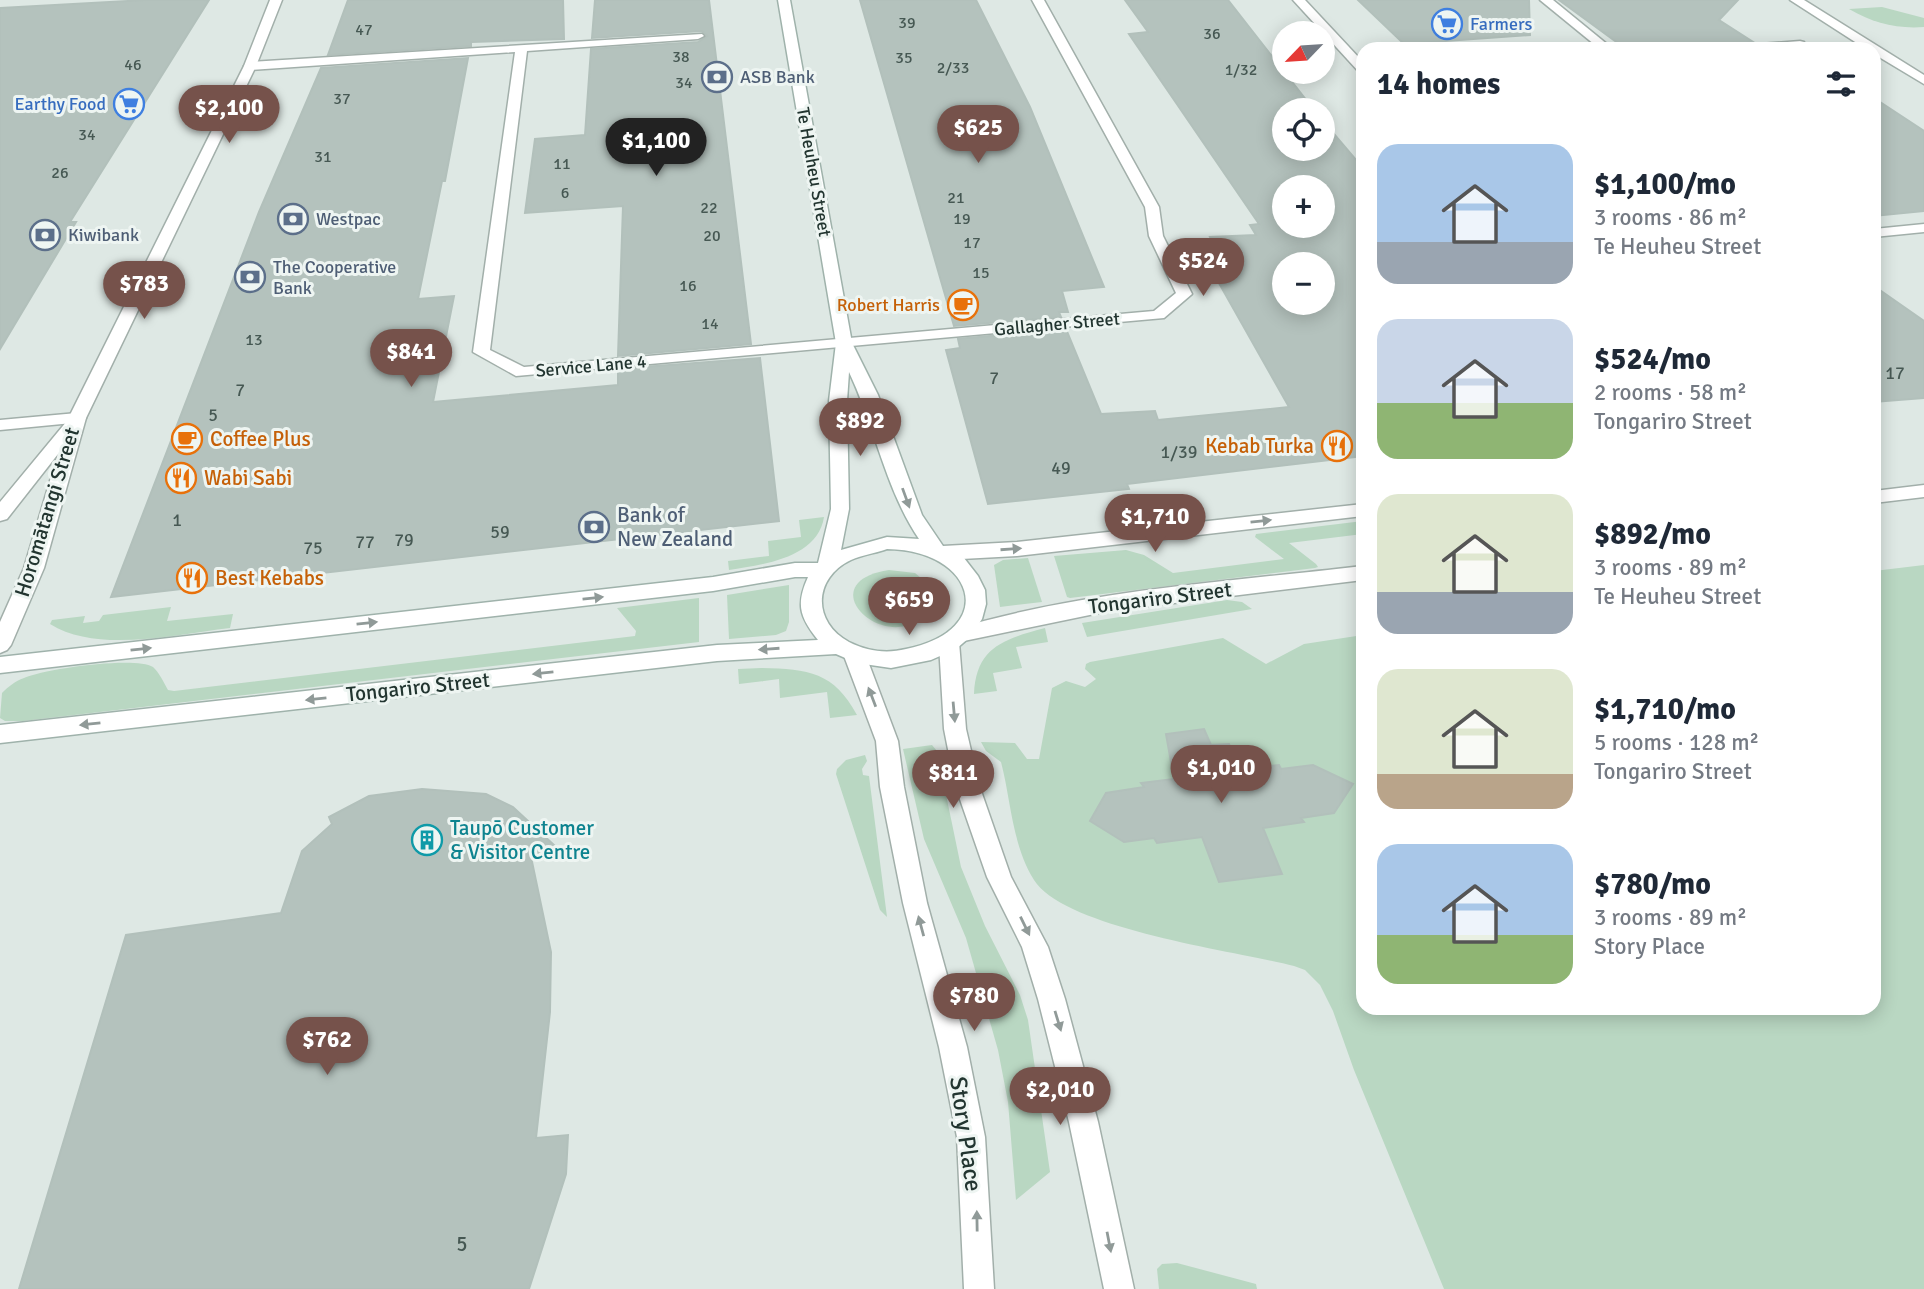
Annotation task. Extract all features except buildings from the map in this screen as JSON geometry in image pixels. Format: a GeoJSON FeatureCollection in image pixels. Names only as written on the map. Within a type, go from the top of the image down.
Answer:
{"type":"FeatureCollection","features":[{"type":"Feature","properties":{"kind":"street","name":"Horomātangi Street"},"geometry":{"type":"LineString","coordinates":[[0,645],[24,594],[41,545],[77,418],[250,66],[276,0]]}},
{"type":"Feature","properties":{"kind":"street","name":"Te Heuheu Street"},"geometry":{"type":"LineString","coordinates":[[784,0],[844,344],[838,401],[839,509],[826,567]]}},
{"type":"Feature","properties":{"kind":"street","name":"Gallagher Street"},"geometry":{"type":"LineString","coordinates":[[844,344],[1158,315],[1184,294],[1156,236],[1152,207],[1038,0]]}},
{"type":"Feature","properties":{"kind":"street"},"geometry":{"type":"LineString","coordinates":[[1300,0],[1356,61]]}},
{"type":"Feature","properties":{"kind":"street"},"geometry":{"type":"LineString","coordinates":[[1546,0],[1598,42]]}},
{"type":"Feature","properties":{"kind":"street"},"geometry":{"type":"LineString","coordinates":[[1796,0],[1863,42]]}},
{"type":"Feature","properties":{"kind":"street"},"geometry":{"type":"LineString","coordinates":[[250,66],[698,36]]}},
{"type":"Feature","properties":{"kind":"street","name":"Service Lane 4"},"geometry":{"type":"LineString","coordinates":[[522,47],[481,352],[522,372],[844,344]]}},
{"type":"Feature","properties":{"kind":"street"},"geometry":{"type":"LineString","coordinates":[[1881,53],[1924,80]]}},
{"type":"Feature","properties":{"kind":"street"},"geometry":{"type":"LineString","coordinates":[[1881,232],[1924,228]]}},
{"type":"Feature","properties":{"kind":"street","name":"Te Heuheu Street"},"geometry":{"type":"LineString","coordinates":[[844,344],[869,395],[913,516],[939,552]]}},
{"type":"Feature","properties":{"kind":"street","name":"Horomātangi Street"},"geometry":{"type":"LineString","coordinates":[[0,515],[77,418]]}},
{"type":"Feature","properties":{"kind":"street"},"geometry":{"type":"LineString","coordinates":[[0,425],[77,418]]}},
{"type":"Feature","properties":{"kind":"street"},"geometry":{"type":"LineString","coordinates":[[1881,496],[1924,491]]}},
{"type":"Feature","properties":{"kind":"street"},"geometry":{"type":"LineString","coordinates":[[939,552],[1017,549],[1356,511]]}},
{"type":"Feature","properties":{"kind":"street"},"geometry":{"type":"LineString","coordinates":[[887,543],[920,545],[939,552],[967,572],[974,584],[977,597],[970,623],[954,640],[913,657],[892,660],[846,651],[818,630],[808,610],[811,589],[826,567],[856,549],[887,543]]}},
{"type":"Feature","properties":{"kind":"street"},"geometry":{"type":"LineString","coordinates":[[0,665],[713,584],[826,567]]}},
{"type":"Feature","properties":{"kind":"street","name":"Tongariro Street"},"geometry":{"type":"LineString","coordinates":[[954,640],[1004,623],[1077,608],[1356,574]]}},
{"type":"Feature","properties":{"kind":"street"},"geometry":{"type":"LineString","coordinates":[[954,640],[953,712],[965,769],[981,829],[1000,880],[1027,927],[1038,956],[1072,1069],[1119,1289]]}},
{"type":"Feature","properties":{"kind":"street","name":"Tongariro Street"},"geometry":{"type":"LineString","coordinates":[[0,734],[717,653],[846,651]]}},
{"type":"Feature","properties":{"kind":"street","name":"Story Place"},"geometry":{"type":"LineString","coordinates":[[846,651],[887,741],[892,788],[915,903],[956,1060],[971,1137],[979,1289]]}},
{"type":"Feature","properties":{"kind":"green space"},"geometry":{"type":"Polygon","coordinates":[[[1882,7],[1924,18],[1924,27],[1885,24],[1849,9],[1882,7]]]}},
{"type":"Feature","properties":{"kind":"green space"},"geometry":{"type":"Polygon","coordinates":[[[824,517],[820,531],[800,550],[772,562],[729,570],[728,561],[769,556],[768,541],[801,537],[799,520],[824,517]]]}},
{"type":"Feature","properties":{"kind":"green space"},"geometry":{"type":"Polygon","coordinates":[[[1356,522],[1356,535],[1289,543],[1316,564],[1318,567],[1315,568],[1070,598],[1067,597],[1054,556],[1126,550],[1144,555],[1173,573],[1284,559],[1255,537],[1256,534],[1356,522]]]}},
{"type":"Feature","properties":{"kind":"green space"},"geometry":{"type":"Polygon","coordinates":[[[1028,558],[1042,602],[1000,607],[994,565],[1003,560],[1028,558]]]}},
{"type":"Feature","properties":{"kind":"green space"},"geometry":{"type":"Polygon","coordinates":[[[1924,565],[1924,1289],[1444,1289],[1354,1070],[1333,1011],[1320,985],[1305,970],[1294,966],[1115,925],[1080,912],[1052,897],[1034,880],[1021,852],[1001,762],[986,751],[981,742],[1015,743],[1027,759],[1039,759],[1052,688],[1066,681],[1085,687],[1096,679],[1085,669],[1090,662],[1223,638],[1266,664],[1304,644],[1356,636],[1356,1015],[1881,1015],[1881,570],[1924,565]]]}},
{"type":"Feature","properties":{"kind":"green space"},"geometry":{"type":"Polygon","coordinates":[[[889,570],[915,573],[932,587],[933,605],[916,622],[898,627],[879,624],[864,615],[855,603],[854,590],[865,578],[889,570]]]}},
{"type":"Feature","properties":{"kind":"green space"},"geometry":{"type":"Polygon","coordinates":[[[789,585],[789,622],[786,631],[776,635],[729,639],[727,595],[789,585]]]}},
{"type":"Feature","properties":{"kind":"green space"},"geometry":{"type":"Polygon","coordinates":[[[699,598],[699,642],[23,721],[5,721],[0,718],[2,693],[12,684],[35,674],[69,668],[110,663],[143,664],[153,667],[168,690],[174,691],[635,636],[636,631],[617,608],[699,598]]]}},
{"type":"Feature","properties":{"kind":"green space"},"geometry":{"type":"Polygon","coordinates":[[[1227,600],[1242,602],[1252,609],[1087,637],[1082,623],[1227,600]]]}},
{"type":"Feature","properties":{"kind":"green space"},"geometry":{"type":"Polygon","coordinates":[[[171,607],[167,621],[233,614],[230,628],[138,640],[114,640],[69,633],[50,624],[52,620],[85,616],[83,623],[99,621],[103,615],[171,607]]]}},
{"type":"Feature","properties":{"kind":"green space"},"geometry":{"type":"Polygon","coordinates":[[[1045,628],[1048,642],[1016,647],[1022,668],[993,673],[997,691],[974,694],[980,665],[987,655],[1005,641],[1045,628]]]}},
{"type":"Feature","properties":{"kind":"green space"},"geometry":{"type":"Polygon","coordinates":[[[738,669],[806,672],[829,681],[857,715],[830,718],[827,692],[780,698],[779,679],[739,684],[738,669]]]}},
{"type":"Feature","properties":{"kind":"green space"},"geometry":{"type":"Polygon","coordinates":[[[932,745],[937,751],[961,867],[985,926],[1020,995],[1028,1020],[1050,1172],[1016,1200],[1008,1102],[998,1050],[966,938],[924,839],[903,749],[932,745]]]}},
{"type":"Feature","properties":{"kind":"green space"},"geometry":{"type":"Polygon","coordinates":[[[865,755],[867,761],[862,769],[863,775],[869,776],[887,917],[880,910],[836,774],[846,760],[865,755]]]}},
{"type":"Feature","properties":{"kind":"green space"},"geometry":{"type":"Polygon","coordinates":[[[1177,1263],[1256,1284],[1257,1289],[1159,1289],[1157,1269],[1162,1264],[1177,1263]]]}},
{"type":"Feature","properties":{"kind":"place","name":"Farmers"},"geometry":{"type":"Point","coordinates":[1447,24]}},
{"type":"Feature","properties":{"kind":"place","name":"ASB Bank"},"geometry":{"type":"Point","coordinates":[717,77]}},
{"type":"Feature","properties":{"kind":"place","name":"Earthy Food"},"geometry":{"type":"Point","coordinates":[129,104]}},
{"type":"Feature","properties":{"kind":"place","name":"Westpac"},"geometry":{"type":"Point","coordinates":[293,219]}},
{"type":"Feature","properties":{"kind":"place","name":"Kiwibank"},"geometry":{"type":"Point","coordinates":[45,235]}},
{"type":"Feature","properties":{"kind":"place","name":"The Cooperative Bank"},"geometry":{"type":"Point","coordinates":[250,277]}},
{"type":"Feature","properties":{"kind":"place","name":"Robert Harris"},"geometry":{"type":"Point","coordinates":[963,305]}},
{"type":"Feature","properties":{"kind":"place","name":"Coffee Plus"},"geometry":{"type":"Point","coordinates":[187,439]}},
{"type":"Feature","properties":{"kind":"place","name":"Kebab Turka"},"geometry":{"type":"Point","coordinates":[1337,446]}},
{"type":"Feature","properties":{"kind":"place","name":"Wabi Sabi"},"geometry":{"type":"Point","coordinates":[181,478]}},
{"type":"Feature","properties":{"kind":"place","name":"Bank of New Zealand"},"geometry":{"type":"Point","coordinates":[594,527]}},
{"type":"Feature","properties":{"kind":"place","name":"Best Kebabs"},"geometry":{"type":"Point","coordinates":[192,578]}},
{"type":"Feature","properties":{"kind":"place","name":"Taupō Customer & Visitor Centre"},"geometry":{"type":"Point","coordinates":[427,840]}}]}
